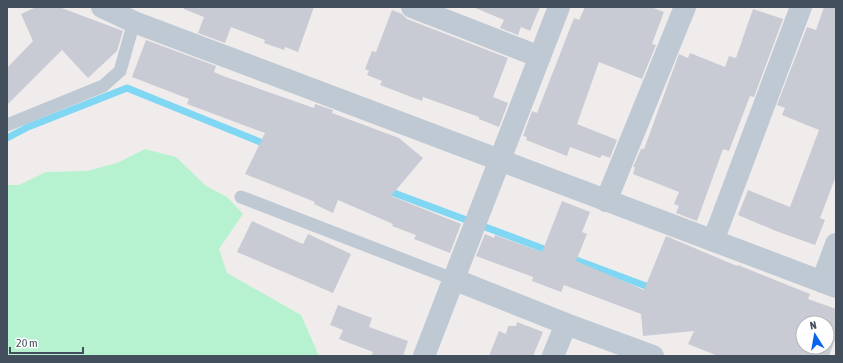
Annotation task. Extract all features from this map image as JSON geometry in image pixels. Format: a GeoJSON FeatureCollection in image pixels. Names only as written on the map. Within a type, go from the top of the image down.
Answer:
{"type":"FeatureCollection","features":[{"type":"Feature","properties":{"kind":"street"},"geometry":{"type":"LineString","coordinates":[[102,7],[134,22],[829,284],[836,244]]}},
{"type":"Feature","properties":{"kind":"street"},"geometry":{"type":"LineString","coordinates":[[412,7],[540,57]]}},
{"type":"Feature","properties":{"kind":"street"},"geometry":{"type":"LineString","coordinates":[[424,356],[559,7]]}},
{"type":"Feature","properties":{"kind":"street"},"geometry":{"type":"LineString","coordinates":[[606,201],[685,7]]}},
{"type":"Feature","properties":{"kind":"street"},"geometry":{"type":"LineString","coordinates":[[713,241],[801,7]]}},
{"type":"Feature","properties":{"kind":"street"},"geometry":{"type":"LineString","coordinates":[[453,279],[566,324],[653,356]]}},
{"type":"Feature","properties":{"kind":"street"},"geometry":{"type":"LineString","coordinates":[[553,356],[566,324]]}},
{"type":"Feature","properties":{"kind":"lane"},"geometry":{"type":"LineString","coordinates":[[7,125],[103,86],[120,72],[134,22]]}},
{"type":"Feature","properties":{"kind":"lane"},"geometry":{"type":"LineString","coordinates":[[242,197],[453,279]]}},
{"type":"Feature","properties":{"kind":"green space"},"geometry":{"type":"Polygon","coordinates":[[[145,149],[176,157],[206,186],[227,197],[243,214],[219,249],[227,273],[301,315],[319,356],[7,356],[7,185],[19,185],[46,172],[87,171],[117,163],[145,149]]]}},
{"type":"Feature","properties":{"kind":"building"},"geometry":{"type":"Polygon","coordinates":[[[36,7],[59,7],[123,31],[117,51],[88,78],[62,50],[7,105],[7,68],[33,41],[21,14],[36,7]]]}},
{"type":"Feature","properties":{"kind":"building"},"geometry":{"type":"Polygon","coordinates":[[[184,7],[314,7],[298,52],[285,47],[284,50],[264,43],[265,40],[231,27],[225,43],[198,33],[204,17],[184,9],[184,7]]]}},
{"type":"Feature","properties":{"kind":"building"},"geometry":{"type":"Polygon","coordinates":[[[473,7],[540,7],[530,31],[521,27],[518,35],[500,28],[504,20],[473,7]]]}},
{"type":"Feature","properties":{"kind":"building"},"geometry":{"type":"Polygon","coordinates":[[[585,7],[651,7],[664,12],[652,44],[656,45],[642,79],[599,62],[577,124],[617,140],[610,158],[602,155],[600,158],[570,147],[567,156],[526,140],[527,137],[523,136],[532,111],[537,113],[574,18],[579,20],[585,7]]]}},
{"type":"Feature","properties":{"kind":"building"},"geometry":{"type":"Polygon","coordinates":[[[824,7],[836,7],[836,176],[820,218],[825,220],[815,245],[738,215],[748,190],[790,207],[819,130],[782,115],[785,108],[777,105],[807,27],[816,30],[824,7]]]}},
{"type":"Feature","properties":{"kind":"building"},"geometry":{"type":"Polygon","coordinates":[[[753,9],[783,19],[754,97],[750,96],[729,151],[723,149],[697,221],[676,213],[679,206],[674,204],[679,192],[633,174],[635,167],[633,167],[641,149],[644,149],[679,54],[688,58],[690,53],[725,67],[729,56],[736,58],[753,9]]]}},
{"type":"Feature","properties":{"kind":"building"},"geometry":{"type":"Polygon","coordinates":[[[392,10],[402,14],[407,19],[508,58],[493,97],[508,103],[499,127],[479,119],[479,117],[423,97],[422,101],[380,85],[382,81],[367,75],[369,71],[365,69],[372,51],[376,52],[392,10]]]}},
{"type":"Feature","properties":{"kind":"building"},"geometry":{"type":"Polygon","coordinates":[[[146,40],[216,66],[214,72],[223,76],[314,108],[315,104],[333,110],[332,113],[399,138],[423,158],[391,196],[461,224],[450,253],[414,239],[416,235],[392,226],[393,224],[338,200],[333,213],[314,204],[315,202],[245,174],[265,133],[187,104],[189,99],[132,77],[146,40]]]}},
{"type":"Feature","properties":{"kind":"building"},"geometry":{"type":"Polygon","coordinates":[[[562,201],[590,212],[582,232],[587,234],[576,261],[644,290],[666,236],[737,266],[738,265],[810,294],[808,299],[836,309],[836,337],[835,340],[835,315],[795,315],[795,355],[829,356],[718,356],[688,344],[694,331],[643,336],[641,314],[564,285],[561,292],[532,281],[533,277],[476,256],[485,234],[494,238],[495,235],[542,252],[562,201]]]}},
{"type":"Feature","properties":{"kind":"building"},"geometry":{"type":"Polygon","coordinates":[[[252,221],[303,244],[308,234],[351,254],[333,293],[237,252],[252,221]]]}},
{"type":"Feature","properties":{"kind":"building"},"geometry":{"type":"Polygon","coordinates":[[[338,305],[372,318],[369,327],[408,341],[403,356],[371,356],[373,352],[339,339],[343,330],[330,325],[338,305]]]}},
{"type":"Feature","properties":{"kind":"building"},"geometry":{"type":"Polygon","coordinates":[[[517,322],[543,332],[533,356],[489,356],[499,331],[506,334],[508,326],[516,326],[517,322]]]}},
{"type":"Feature","properties":{"kind":"waterway"},"geometry":{"type":"LineString","coordinates":[[7,138],[28,127],[127,88],[270,146]]}},
{"type":"Feature","properties":{"kind":"waterway"},"geometry":{"type":"LineString","coordinates":[[386,190],[552,252]]}},
{"type":"Feature","properties":{"kind":"waterway"},"geometry":{"type":"LineString","coordinates":[[568,257],[654,289]]}}]}
